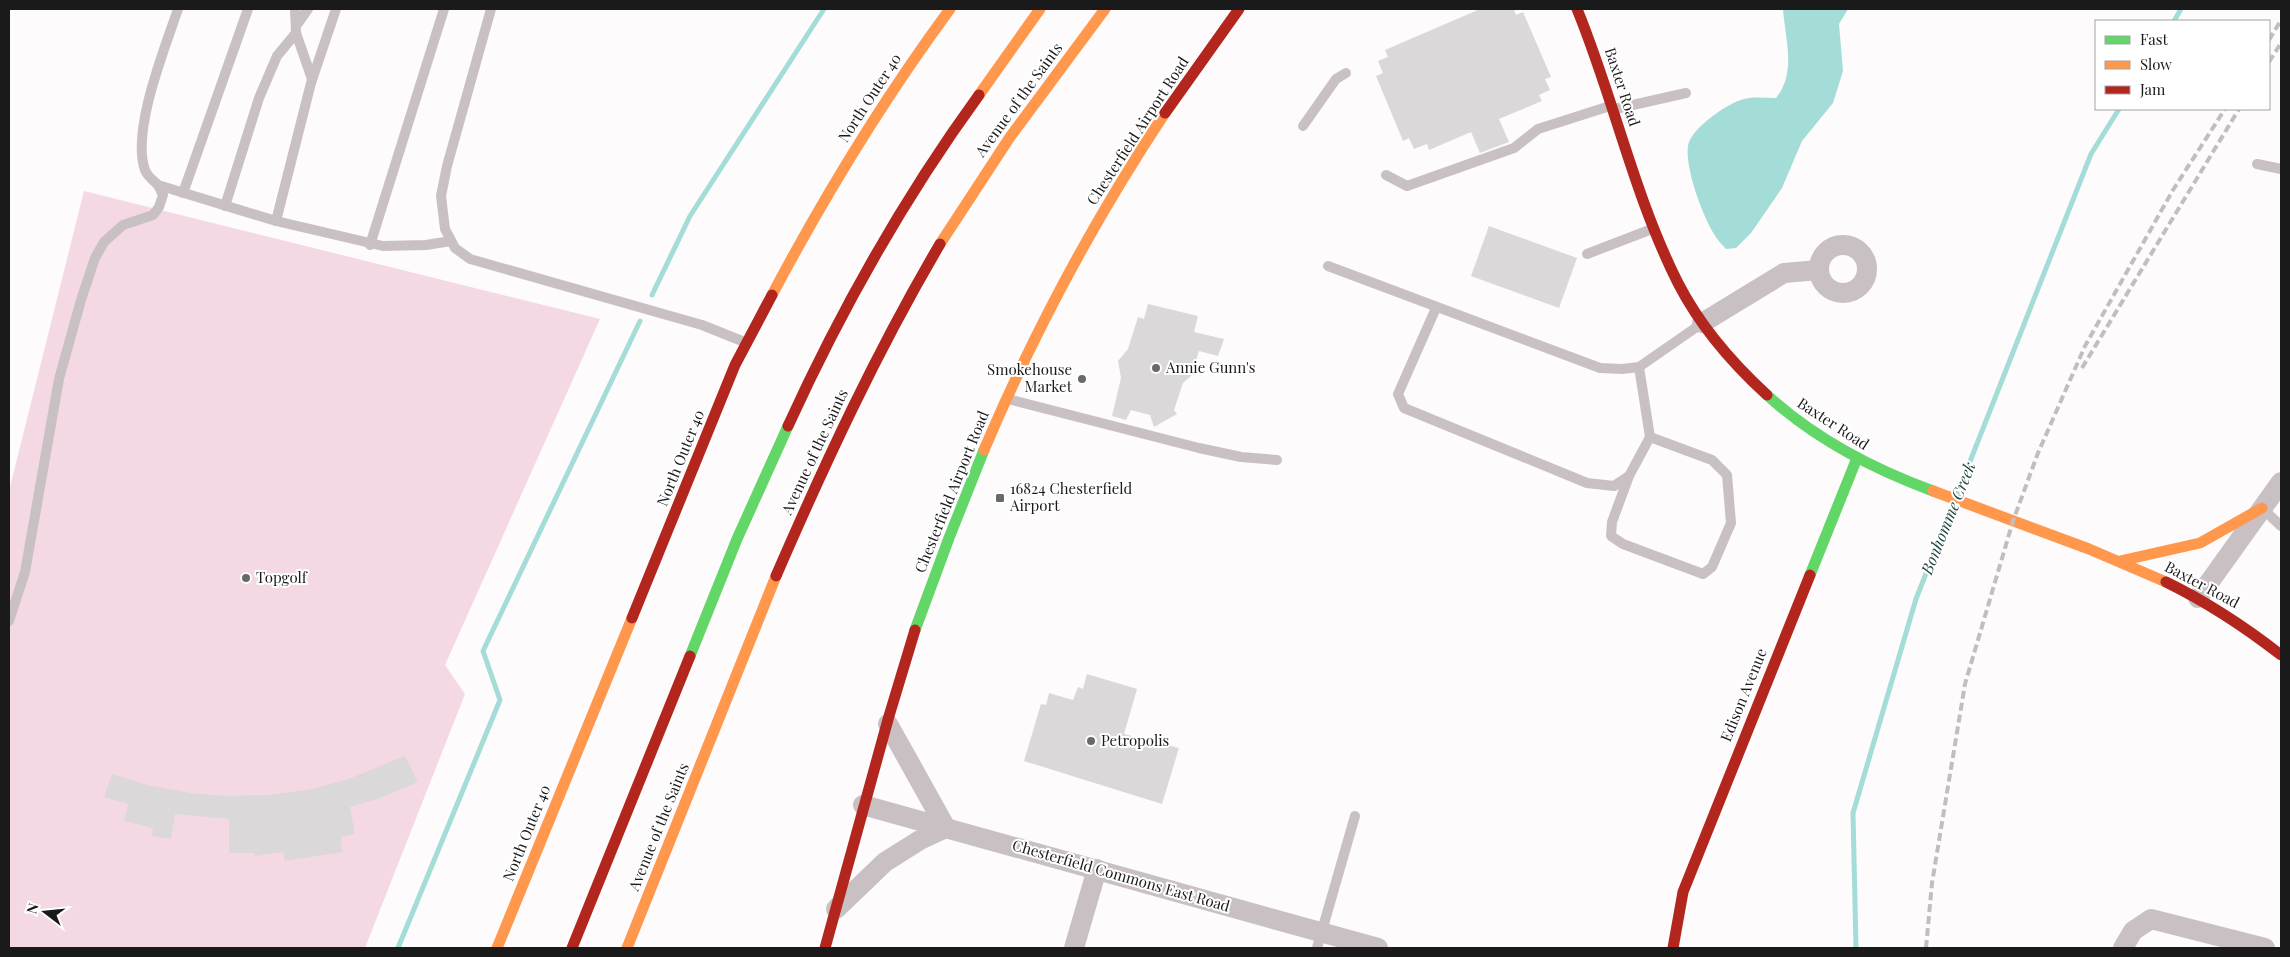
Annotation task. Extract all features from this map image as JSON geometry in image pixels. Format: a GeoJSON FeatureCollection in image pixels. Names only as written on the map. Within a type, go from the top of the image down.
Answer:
{"type":"FeatureCollection","features":[{"type":"Feature","properties":{"kind":"main road","name":"North Outer 40"},"geometry":{"type":"LineString","coordinates":[[496,948],[735,365],[820,205],[907,67],[950,9]]}},
{"type":"Feature","properties":{"kind":"main road"},"geometry":{"type":"LineString","coordinates":[[572,948],[737,539],[815,367],[872,262],[942,146],[1040,9]]}},
{"type":"Feature","properties":{"kind":"main road","name":"Avenue of the Saints"},"geometry":{"type":"LineString","coordinates":[[627,948],[784,556],[864,381],[924,270],[986,171],[1105,9]]}},
{"type":"Feature","properties":{"kind":"main road","name":"Chesterfield Airport Road"},"geometry":{"type":"LineString","coordinates":[[825,948],[863,805],[933,581],[1007,399],[1076,257],[1160,121],[1239,9]]}},
{"type":"Feature","properties":{"kind":"main road","name":"Baxter Road"},"geometry":{"type":"LineString","coordinates":[[1577,9],[1591,41],[1614,107],[1625,149],[1666,264],[1702,323],[1727,354],[1782,408],[1813,432],[1857,458],[1912,483],[2120,562],[2198,598],[2233,618],[2281,655]]}},
{"type":"Feature","properties":{"kind":"main road","name":"Edison Avenue"},"geometry":{"type":"LineString","coordinates":[[1673,948],[1684,892],[1698,852],[1857,458]]}},
{"type":"Feature","properties":{"kind":"main road"},"geometry":{"type":"LineString","coordinates":[[2120,562],[2200,543],[2262,508]]}},
{"type":"Feature","properties":{"kind":"street"},"geometry":{"type":"LineString","coordinates":[[1702,323],[1784,273],[1819,270]]}},
{"type":"Feature","properties":{"kind":"street"},"geometry":{"type":"LineString","coordinates":[[2198,598],[2281,482]]}},
{"type":"Feature","properties":{"kind":"street"},"geometry":{"type":"LineString","coordinates":[[836,909],[885,862],[920,840],[946,828],[888,724]]}},
{"type":"Feature","properties":{"kind":"street","name":"Chesterfield Commons East Road"},"geometry":{"type":"LineString","coordinates":[[863,805],[1097,869],[1319,941],[1378,948]]}},
{"type":"Feature","properties":{"kind":"street"},"geometry":{"type":"LineString","coordinates":[[1074,948],[1097,869]]}},
{"type":"Feature","properties":{"kind":"street"},"geometry":{"type":"LineString","coordinates":[[2123,948],[2133,931],[2151,919],[2265,948]]}},
{"type":"Feature","properties":{"kind":"lane"},"geometry":{"type":"LineString","coordinates":[[9,621],[25,572],[59,379],[95,258],[104,242],[123,225],[153,215],[159,207],[163,195],[146,171],[142,148],[149,92],[178,9]]}},
{"type":"Feature","properties":{"kind":"lane"},"geometry":{"type":"LineString","coordinates":[[183,193],[248,9]]}},
{"type":"Feature","properties":{"kind":"lane"},"geometry":{"type":"LineString","coordinates":[[295,9],[296,29],[312,79]]}},
{"type":"Feature","properties":{"kind":"lane"},"geometry":{"type":"LineString","coordinates":[[225,206],[259,98],[277,56],[308,9]]}},
{"type":"Feature","properties":{"kind":"lane"},"geometry":{"type":"LineString","coordinates":[[276,221],[312,79],[336,9]]}},
{"type":"Feature","properties":{"kind":"lane"},"geometry":{"type":"LineString","coordinates":[[370,245],[444,9]]}},
{"type":"Feature","properties":{"kind":"lane"},"geometry":{"type":"LineString","coordinates":[[491,9],[447,166],[441,196],[445,229],[455,248],[470,259],[685,319],[747,343]]}},
{"type":"Feature","properties":{"kind":"lane"},"geometry":{"type":"LineString","coordinates":[[1303,126],[1336,79],[1346,73]]}},
{"type":"Feature","properties":{"kind":"lane"},"geometry":{"type":"LineString","coordinates":[[1386,175],[1408,186],[1514,148],[1538,129],[1614,107],[1686,93]]}},
{"type":"Feature","properties":{"kind":"lane"},"geometry":{"type":"LineString","coordinates":[[2257,164],[2281,169]]}},
{"type":"Feature","properties":{"kind":"lane"},"geometry":{"type":"LineString","coordinates":[[158,186],[276,221],[370,245],[419,246],[451,241]]}},
{"type":"Feature","properties":{"kind":"lane"},"geometry":{"type":"LineString","coordinates":[[1587,254],[1652,229]]}},
{"type":"Feature","properties":{"kind":"lane"},"geometry":{"type":"LineString","coordinates":[[1328,266],[1600,368],[1622,369],[1639,367],[1702,323]]}},
{"type":"Feature","properties":{"kind":"lane"},"geometry":{"type":"LineString","coordinates":[[1436,308],[1398,394],[1404,408],[1587,483],[1614,486],[1630,476]]}},
{"type":"Feature","properties":{"kind":"lane"},"geometry":{"type":"LineString","coordinates":[[1639,367],[1650,437],[1630,476],[1612,522],[1611,536],[1623,544],[1703,574],[1712,567],[1731,523],[1727,475],[1712,460],[1650,437]]}},
{"type":"Feature","properties":{"kind":"lane"},"geometry":{"type":"LineString","coordinates":[[1007,399],[1199,448],[1240,457],[1277,460]]}},
{"type":"Feature","properties":{"kind":"lane"},"geometry":{"type":"LineString","coordinates":[[2262,508],[2281,526]]}},
{"type":"Feature","properties":{"kind":"lane"},"geometry":{"type":"LineString","coordinates":[[1319,941],[1355,816]]}},
{"type":"Feature","properties":{"kind":"shaded area","name":"Topgolf"},"geometry":{"type":"Polygon","coordinates":[[[84,191],[600,319],[445,665],[465,694],[365,948],[9,948],[9,491],[84,191]]]}},
{"type":"Feature","properties":{"kind":"water"},"geometry":{"type":"Polygon","coordinates":[[[1783,9],[1848,9],[1839,24],[1843,71],[1833,103],[1802,141],[1782,188],[1751,233],[1736,248],[1726,249],[1709,226],[1699,203],[1688,162],[1689,142],[1706,121],[1733,103],[1749,98],[1776,98],[1782,88],[1788,66],[1783,9]]]}},
{"type":"Feature","properties":{"kind":"building"},"geometry":{"type":"Polygon","coordinates":[[[1480,9],[1514,9],[1516,15],[1523,12],[1551,77],[1545,79],[1550,90],[1539,95],[1542,101],[1499,119],[1509,142],[1480,153],[1471,132],[1429,150],[1427,144],[1414,149],[1409,138],[1403,141],[1376,76],[1383,73],[1378,61],[1388,57],[1385,50],[1480,9]]]}},
{"type":"Feature","properties":{"kind":"building"},"geometry":{"type":"Polygon","coordinates":[[[1489,226],[1577,258],[1559,308],[1471,276],[1489,226]]]}},
{"type":"Feature","properties":{"kind":"building","name":"Annie Gunn's"},"geometry":{"type":"Polygon","coordinates":[[[1148,304],[1198,316],[1194,332],[1224,339],[1218,356],[1199,351],[1191,376],[1183,383],[1174,410],[1177,414],[1154,427],[1150,415],[1131,410],[1126,420],[1112,416],[1121,378],[1118,361],[1128,349],[1138,317],[1144,319],[1148,304]]]}},
{"type":"Feature","properties":{"kind":"building","name":"Petropolis"},"geometry":{"type":"Polygon","coordinates":[[[1087,674],[1137,689],[1124,734],[1179,748],[1162,804],[1024,761],[1041,704],[1046,705],[1049,693],[1073,700],[1078,687],[1083,689],[1087,674]]]}},
{"type":"Feature","properties":{"kind":"building"},"geometry":{"type":"Polygon","coordinates":[[[405,756],[418,782],[380,798],[350,807],[355,834],[341,837],[342,852],[285,861],[283,852],[255,856],[255,853],[229,853],[229,819],[175,814],[171,839],[152,836],[153,828],[124,821],[128,804],[104,797],[112,774],[147,785],[191,793],[226,796],[266,795],[307,790],[346,780],[405,756]]]}},
{"type":"Feature","properties":{"kind":"waterway"},"geometry":{"type":"LineString","coordinates":[[652,295],[690,216],[824,9]]}},
{"type":"Feature","properties":{"kind":"waterway","name":"Bonhomme Creek"},"geometry":{"type":"LineString","coordinates":[[2175,20],[2181,9]]}},
{"type":"Feature","properties":{"kind":"waterway","name":"Bonhomme Creek"},"geometry":{"type":"LineString","coordinates":[[1958,492],[2091,154],[2118,110]]}},
{"type":"Feature","properties":{"kind":"waterway"},"geometry":{"type":"LineString","coordinates":[[398,948],[500,700],[483,651],[640,321]]}},
{"type":"Feature","properties":{"kind":"waterway","name":"Bonhomme Creek"},"geometry":{"type":"LineString","coordinates":[[1856,948],[1853,813],[1916,599],[1952,507]]}},
{"type":"Feature","properties":{"kind":"railway"},"geometry":{"type":"LineString","coordinates":[[2270,38],[2281,20]]}},
{"type":"Feature","properties":{"kind":"railway"},"geometry":{"type":"LineString","coordinates":[[2270,60],[2281,43]]}},
{"type":"Feature","properties":{"kind":"railway"},"geometry":{"type":"LineString","coordinates":[[1926,948],[1932,883],[1965,684],[2013,521],[2038,453],[2085,346],[2173,190],[2224,110]]}},
{"type":"Feature","properties":{"kind":"railway"},"geometry":{"type":"LineString","coordinates":[[2082,368],[2238,110]]}},
{"type":"Feature","properties":{"kind":"traffic: fast"},"geometry":{"type":"LineString","coordinates":[[1767,395],[1785,411],[1825,439],[1867,463],[1933,491]]}},
{"type":"Feature","properties":{"kind":"traffic: fast"},"geometry":{"type":"LineString","coordinates":[[690,656],[737,539],[788,426]]}},
{"type":"Feature","properties":{"kind":"traffic: fast"},"geometry":{"type":"LineString","coordinates":[[915,630],[984,450]]}},
{"type":"Feature","properties":{"kind":"traffic: fast"},"geometry":{"type":"LineString","coordinates":[[1810,575],[1857,458]]}},
{"type":"Feature","properties":{"kind":"traffic: slow"},"geometry":{"type":"LineString","coordinates":[[772,295],[813,221],[878,113],[950,9]]}},
{"type":"Feature","properties":{"kind":"traffic: slow"},"geometry":{"type":"LineString","coordinates":[[979,95],[1040,9]]}},
{"type":"Feature","properties":{"kind":"traffic: slow"},"geometry":{"type":"LineString","coordinates":[[940,244],[1010,137],[1105,9]]}},
{"type":"Feature","properties":{"kind":"traffic: slow"},"geometry":{"type":"LineString","coordinates":[[984,450],[1023,363],[1067,277],[1114,194],[1165,113]]}},
{"type":"Feature","properties":{"kind":"traffic: slow"},"geometry":{"type":"LineString","coordinates":[[1933,491],[2089,549],[2166,582]]}},
{"type":"Feature","properties":{"kind":"traffic: slow"},"geometry":{"type":"LineString","coordinates":[[2120,561],[2200,543],[2262,508]]}},
{"type":"Feature","properties":{"kind":"traffic: slow"},"geometry":{"type":"LineString","coordinates":[[627,948],[776,576]]}},
{"type":"Feature","properties":{"kind":"traffic: slow"},"geometry":{"type":"LineString","coordinates":[[497,948],[632,618]]}},
{"type":"Feature","properties":{"kind":"traffic: jam"},"geometry":{"type":"LineString","coordinates":[[1165,113],[1239,9]]}},
{"type":"Feature","properties":{"kind":"traffic: jam"},"geometry":{"type":"LineString","coordinates":[[1577,9],[1636,182],[1678,283],[1696,314],[1718,343],[1741,370],[1767,395]]}},
{"type":"Feature","properties":{"kind":"traffic: jam"},"geometry":{"type":"LineString","coordinates":[[788,426],[852,297],[875,256],[925,174],[979,95]]}},
{"type":"Feature","properties":{"kind":"traffic: jam"},"geometry":{"type":"LineString","coordinates":[[776,576],[813,492],[873,366],[940,244]]}},
{"type":"Feature","properties":{"kind":"traffic: jam"},"geometry":{"type":"LineString","coordinates":[[632,618],[735,365],[772,295]]}},
{"type":"Feature","properties":{"kind":"traffic: jam"},"geometry":{"type":"LineString","coordinates":[[1673,948],[1683,892],[1810,575]]}},
{"type":"Feature","properties":{"kind":"traffic: jam"},"geometry":{"type":"LineString","coordinates":[[2166,582],[2225,616],[2281,655]]}},
{"type":"Feature","properties":{"kind":"traffic: jam"},"geometry":{"type":"LineString","coordinates":[[825,948],[889,716],[915,630]]}},
{"type":"Feature","properties":{"kind":"traffic: jam"},"geometry":{"type":"LineString","coordinates":[[572,948],[690,656]]}},
{"type":"Feature","properties":{"kind":"place","name":"Annie Gunn's"},"geometry":{"type":"Point","coordinates":[1156,368]}},
{"type":"Feature","properties":{"kind":"place","name":"Smokehouse Market"},"geometry":{"type":"Point","coordinates":[1082,379]}},
{"type":"Feature","properties":{"kind":"place","name":"16824 Chesterfield Airport"},"geometry":{"type":"Point","coordinates":[1000,498]}},
{"type":"Feature","properties":{"kind":"place","name":"Topgolf"},"geometry":{"type":"Point","coordinates":[246,578]}},
{"type":"Feature","properties":{"kind":"place","name":"Petropolis"},"geometry":{"type":"Point","coordinates":[1091,741]}}]}
